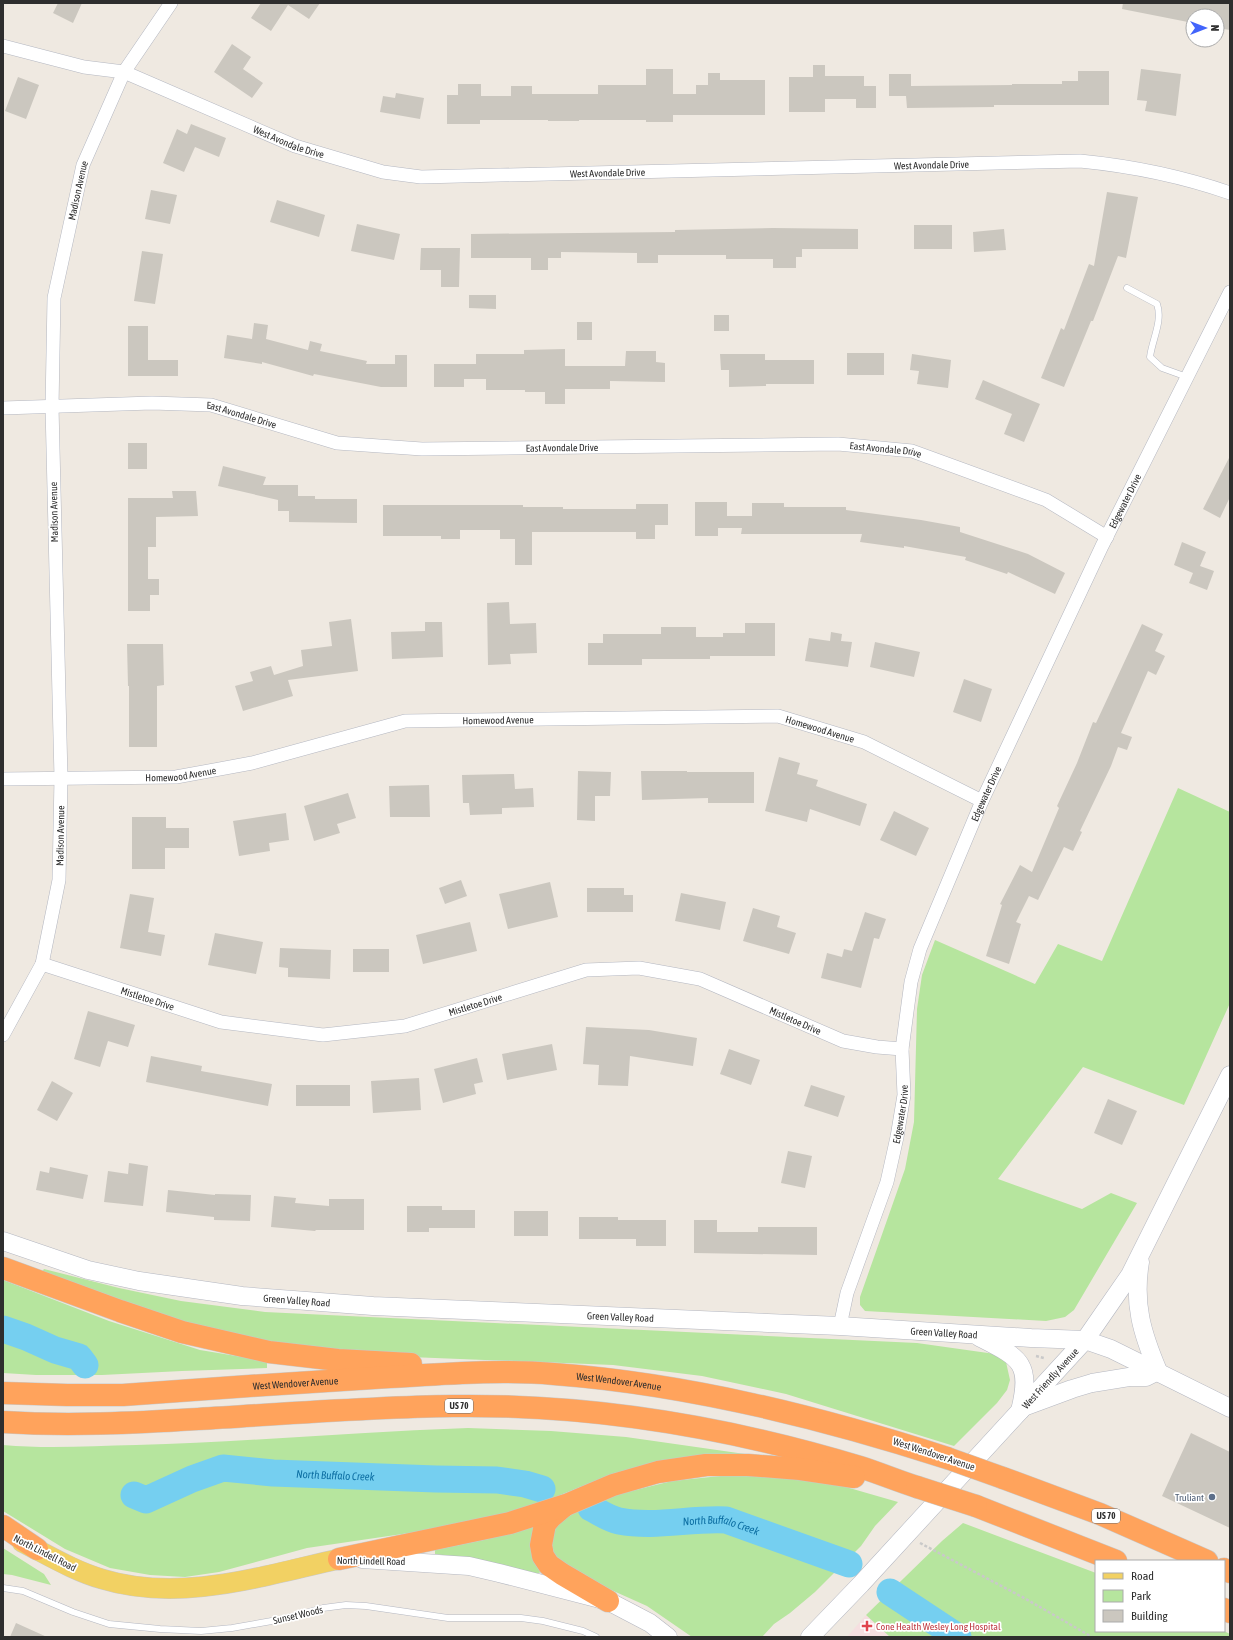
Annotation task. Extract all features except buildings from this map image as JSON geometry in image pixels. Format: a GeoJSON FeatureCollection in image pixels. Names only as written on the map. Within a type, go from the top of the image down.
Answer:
{"type":"FeatureCollection","features":[{"type":"Feature","properties":{"kind":"highway"},"geometry":{"type":"LineString","coordinates":[[3,1268],[182,1332],[269,1352],[338,1360],[413,1364],[488,1372]]}},
{"type":"Feature","properties":{"kind":"highway","name":"West Wendover Avenue"},"geometry":{"type":"LineString","coordinates":[[3,1393],[52,1395],[123,1394],[488,1372],[553,1374],[642,1384],[689,1392],[811,1418],[884,1438],[947,1458],[1100,1514],[1205,1560]]}},
{"type":"Feature","properties":{"kind":"highway","name":"US 70"},"geometry":{"type":"LineString","coordinates":[[3,1422],[127,1423],[364,1409],[454,1406],[552,1409],[628,1416],[671,1422],[731,1434],[800,1450],[854,1465],[976,1506],[1113,1560]]}},
{"type":"Feature","properties":{"kind":"highway"},"geometry":{"type":"LineString","coordinates":[[339,1559],[510,1523],[566,1505],[612,1485],[658,1472],[706,1466],[748,1465],[800,1469],[912,1485]]}},
{"type":"Feature","properties":{"kind":"highway"},"geometry":{"type":"LineString","coordinates":[[566,1505],[545,1524],[541,1545],[543,1556],[549,1565],[608,1601]]}},
{"type":"Feature","properties":{"kind":"highway"},"geometry":{"type":"LineString","coordinates":[[3,1526],[37,1549]]}},
{"type":"Feature","properties":{"kind":"main road","name":"West Friendly Avenue"},"geometry":{"type":"LineString","coordinates":[[810,1637],[851,1595],[1085,1340],[1130,1275],[1230,1075]]}},
{"type":"Feature","properties":{"kind":"main road","name":"Green Valley Road"},"geometry":{"type":"LineString","coordinates":[[3,1241],[88,1270],[139,1281],[242,1296],[389,1307],[840,1326],[1044,1339],[1085,1340],[1111,1349],[1230,1408]]}},
{"type":"Feature","properties":{"kind":"main road"},"geometry":{"type":"LineString","coordinates":[[971,1334],[1012,1355],[1020,1364],[1025,1381],[1022,1409],[1072,1389],[1092,1383],[1129,1377],[1146,1377],[1158,1372],[1146,1344],[1138,1309],[1139,1268],[1142,1252]]}},
{"type":"Feature","properties":{"kind":"main road","name":"North Lindell Road"},"geometry":{"type":"LineString","coordinates":[[3,1531],[73,1568],[102,1579],[127,1586],[152,1589],[212,1586],[339,1559],[469,1566],[608,1601],[650,1624],[668,1637]]}},
{"type":"Feature","properties":{"kind":"street","name":"Madison Avenue"},"geometry":{"type":"LineString","coordinates":[[3,1035],[42,964],[59,880],[61,778],[52,407],[54,298],[83,166],[124,72],[171,3]]}},
{"type":"Feature","properties":{"kind":"street","name":"West Avondale Drive"},"geometry":{"type":"LineString","coordinates":[[3,46],[84,67],[124,72],[295,146],[383,172],[421,177],[1080,161],[1108,164],[1180,177],[1230,193]]}},
{"type":"Feature","properties":{"kind":"street","name":"Edgewater Drive"},"geometry":{"type":"LineString","coordinates":[[840,1326],[847,1294],[887,1182],[897,1137],[904,1095],[902,1049],[911,982],[920,949],[982,801],[1107,536],[1230,292]]}},
{"type":"Feature","properties":{"kind":"street","name":"East Avondale Drive"},"geometry":{"type":"LineString","coordinates":[[3,408],[152,403],[211,405],[337,442],[422,449],[838,444],[912,451],[1046,500],[1107,536]]}},
{"type":"Feature","properties":{"kind":"street","name":"Homewood Avenue"},"geometry":{"type":"LineString","coordinates":[[3,779],[176,778],[252,763],[405,721],[778,716],[864,742],[982,801]]}},
{"type":"Feature","properties":{"kind":"street","name":"Mistletoe Drive"},"geometry":{"type":"LineString","coordinates":[[42,964],[221,1022],[323,1036],[405,1026],[586,970],[639,968],[700,979],[843,1041],[876,1047],[902,1049]]}},
{"type":"Feature","properties":{"kind":"lane"},"geometry":{"type":"LineString","coordinates":[[1127,288],[1157,304],[1160,312],[1158,325],[1151,345],[1150,357],[1162,368],[1187,377]]}},
{"type":"Feature","properties":{"kind":"lane","name":"Sunset Woods"},"geometry":{"type":"LineString","coordinates":[[3,1588],[23,1591],[109,1624],[160,1630],[201,1631],[232,1628],[283,1619],[323,1608],[346,1605],[366,1606],[448,1618],[521,1618],[583,1631],[596,1637]]}},
{"type":"Feature","properties":{"kind":"path"},"geometry":{"type":"LineString","coordinates":[[1036,1356],[1044,1358]]}},
{"type":"Feature","properties":{"kind":"path"},"geometry":{"type":"LineString","coordinates":[[906,1535],[1026,1599],[1092,1637]]}},
{"type":"Feature","properties":{"kind":"shaded area","name":"Cone Health Wesley Long Hospital"},"geometry":{"type":"Polygon","coordinates":[[[866,1615],[890,1637],[847,1637],[866,1615]]]}},
{"type":"Feature","properties":{"kind":"green space"},"geometry":{"type":"Polygon","coordinates":[[[1178,788],[1230,812],[1230,1003],[1184,1105],[1083,1067],[998,1179],[1082,1209],[1111,1193],[1137,1203],[1074,1310],[1065,1317],[1046,1321],[865,1311],[860,1305],[860,1297],[905,1169],[914,1122],[917,1009],[922,975],[935,940],[1035,984],[1058,944],[1102,961],[1178,788]]]}},
{"type":"Feature","properties":{"kind":"green space"},"geometry":{"type":"Polygon","coordinates":[[[44,1269],[119,1288],[181,1301],[265,1312],[917,1343],[995,1354],[1006,1362],[1010,1380],[1007,1390],[997,1403],[954,1446],[786,1394],[702,1376],[613,1365],[385,1356],[284,1346],[216,1333],[41,1273],[44,1269]]]}},
{"type":"Feature","properties":{"kind":"green space"},"geometry":{"type":"Polygon","coordinates":[[[3,1280],[109,1321],[200,1350],[267,1361],[267,1368],[102,1375],[36,1375],[3,1373],[3,1280]]]}},
{"type":"Feature","properties":{"kind":"green space"},"geometry":{"type":"Polygon","coordinates":[[[468,1428],[551,1431],[626,1437],[759,1456],[600,1479],[521,1511],[457,1526],[307,1548],[219,1572],[185,1577],[150,1575],[110,1568],[65,1549],[3,1511],[3,1445],[53,1447],[178,1444],[468,1428]]]}},
{"type":"Feature","properties":{"kind":"green space"},"geometry":{"type":"Polygon","coordinates":[[[730,1475],[783,1476],[839,1485],[898,1502],[875,1526],[861,1546],[815,1592],[774,1624],[762,1637],[692,1637],[647,1606],[568,1573],[554,1554],[552,1544],[553,1534],[557,1525],[569,1514],[615,1495],[672,1481],[730,1475]]]}},
{"type":"Feature","properties":{"kind":"green space"},"geometry":{"type":"Polygon","coordinates":[[[963,1523],[1095,1573],[1095,1632],[1225,1632],[1230,1634],[1230,1637],[890,1637],[866,1615],[942,1541],[963,1523]]]}},
{"type":"Feature","properties":{"kind":"green space"},"geometry":{"type":"Polygon","coordinates":[[[535,1525],[531,1544],[535,1561],[541,1572],[536,1574],[486,1561],[435,1554],[435,1550],[488,1539],[535,1525]]]}},
{"type":"Feature","properties":{"kind":"green space"},"geometry":{"type":"Polygon","coordinates":[[[3,1548],[44,1574],[51,1585],[3,1574],[3,1548]]]}},
{"type":"Feature","properties":{"kind":"waterway","name":"North Buffalo Creek"},"geometry":{"type":"LineString","coordinates":[[3,1329],[55,1350],[79,1357],[85,1365]]}},
{"type":"Feature","properties":{"kind":"waterway","name":"North Buffalo Creek"},"geometry":{"type":"LineString","coordinates":[[134,1495],[146,1500],[192,1479],[223,1468],[273,1473],[497,1480],[525,1484],[542,1489]]}},
{"type":"Feature","properties":{"kind":"waterway","name":"North Buffalo Creek"},"geometry":{"type":"LineString","coordinates":[[591,1508],[615,1520],[632,1523],[646,1524],[699,1520],[726,1520],[849,1564]]}},
{"type":"Feature","properties":{"kind":"waterway","name":"North Buffalo Creek"},"geometry":{"type":"LineString","coordinates":[[890,1592],[958,1637]]}},
{"type":"Feature","properties":{"kind":"place","name":"Truliant"},"geometry":{"type":"Point","coordinates":[1212,1497]}},
{"type":"Feature","properties":{"kind":"place","name":"Cone Health Wesley Long Hospital"},"geometry":{"type":"Point","coordinates":[867,1626]}}]}
